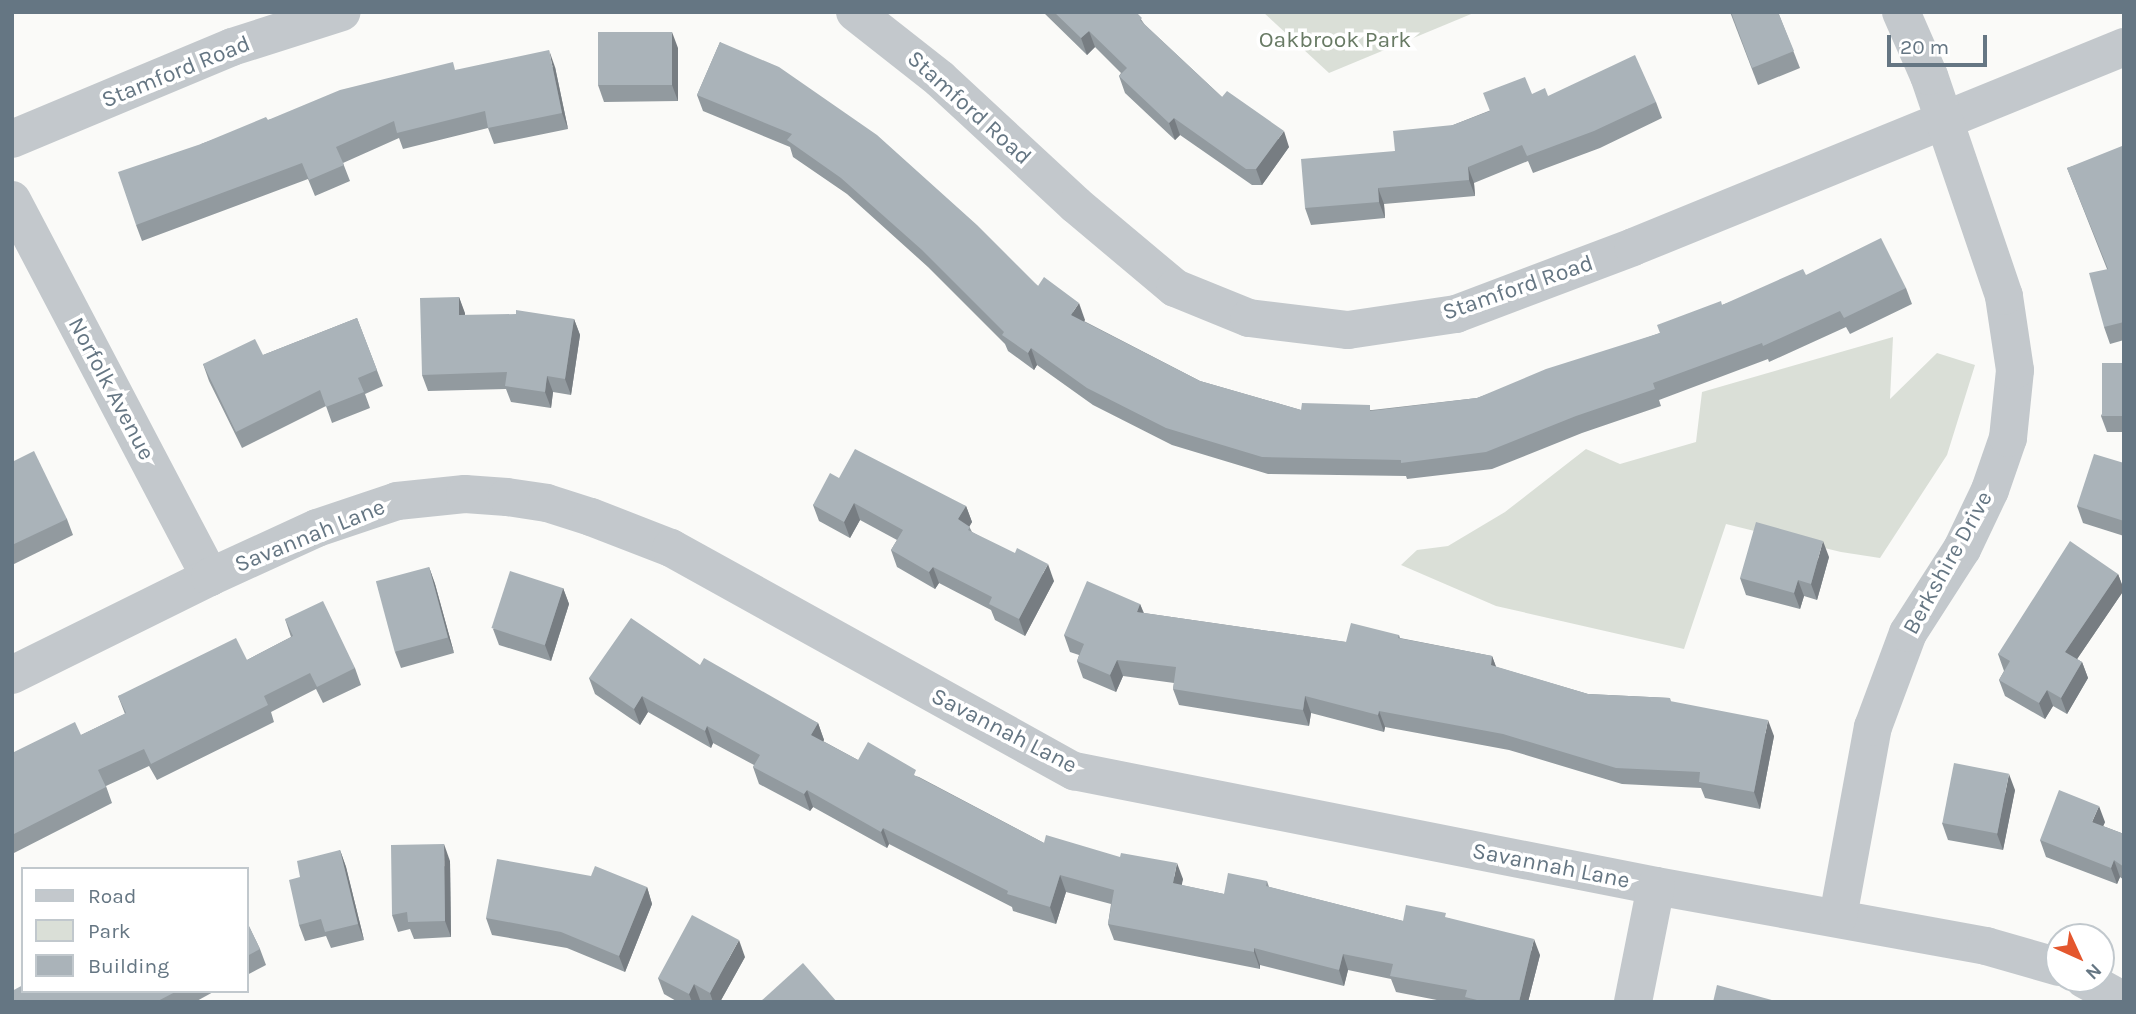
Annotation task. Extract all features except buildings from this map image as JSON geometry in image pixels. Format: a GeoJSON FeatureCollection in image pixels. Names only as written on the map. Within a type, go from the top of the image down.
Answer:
{"type":"FeatureCollection","features":[{"type":"Feature","properties":{"kind":"street","name":"Stamford Road"},"geometry":{"type":"LineString","coordinates":[[12,139],[232,47],[342,12]]}},
{"type":"Feature","properties":{"kind":"street","name":"Stamford Road"},"geometry":{"type":"LineString","coordinates":[[855,12],[940,79],[1076,205],[1175,288],[1249,318],[1348,330],[1456,314],[1633,247],[2124,47]]}},
{"type":"Feature","properties":{"kind":"street","name":"Berkshire Drive"},"geometry":{"type":"LineString","coordinates":[[1838,917],[1873,727],[1908,633],[1962,550],[1990,490],[2008,438],[2015,370],[2004,296],[1929,76],[1901,12]]}},
{"type":"Feature","properties":{"kind":"street","name":"Norfolk Avenue"},"geometry":{"type":"LineString","coordinates":[[12,200],[210,577]]}},
{"type":"Feature","properties":{"kind":"street","name":"Savannah Lane"},"geometry":{"type":"LineString","coordinates":[[12,675],[210,577],[317,528],[397,501],[465,494],[547,503],[671,548],[1074,771],[1656,886],[1986,946],[2045,963]]}},
{"type":"Feature","properties":{"kind":"street"},"geometry":{"type":"LineString","coordinates":[[1633,1002],[1656,886]]}},
{"type":"Feature","properties":{"kind":"street"},"geometry":{"type":"LineString","coordinates":[[2108,993],[2124,1002]]}},
{"type":"Feature","properties":{"kind":"green space","name":"Oakbrook Park"},"geometry":{"type":"Polygon","coordinates":[[[1263,12],[1476,12],[1329,73],[1263,12]]]}},
{"type":"Feature","properties":{"kind":"green space"},"geometry":{"type":"Polygon","coordinates":[[[1893,337],[1890,399],[1937,353],[1975,365],[1947,455],[1880,558],[1841,552],[1726,524],[1684,649],[1496,606],[1401,565],[1417,550],[1448,546],[1505,512],[1586,449],[1620,464],[1696,442],[1702,392],[1893,337]]]}}]}
